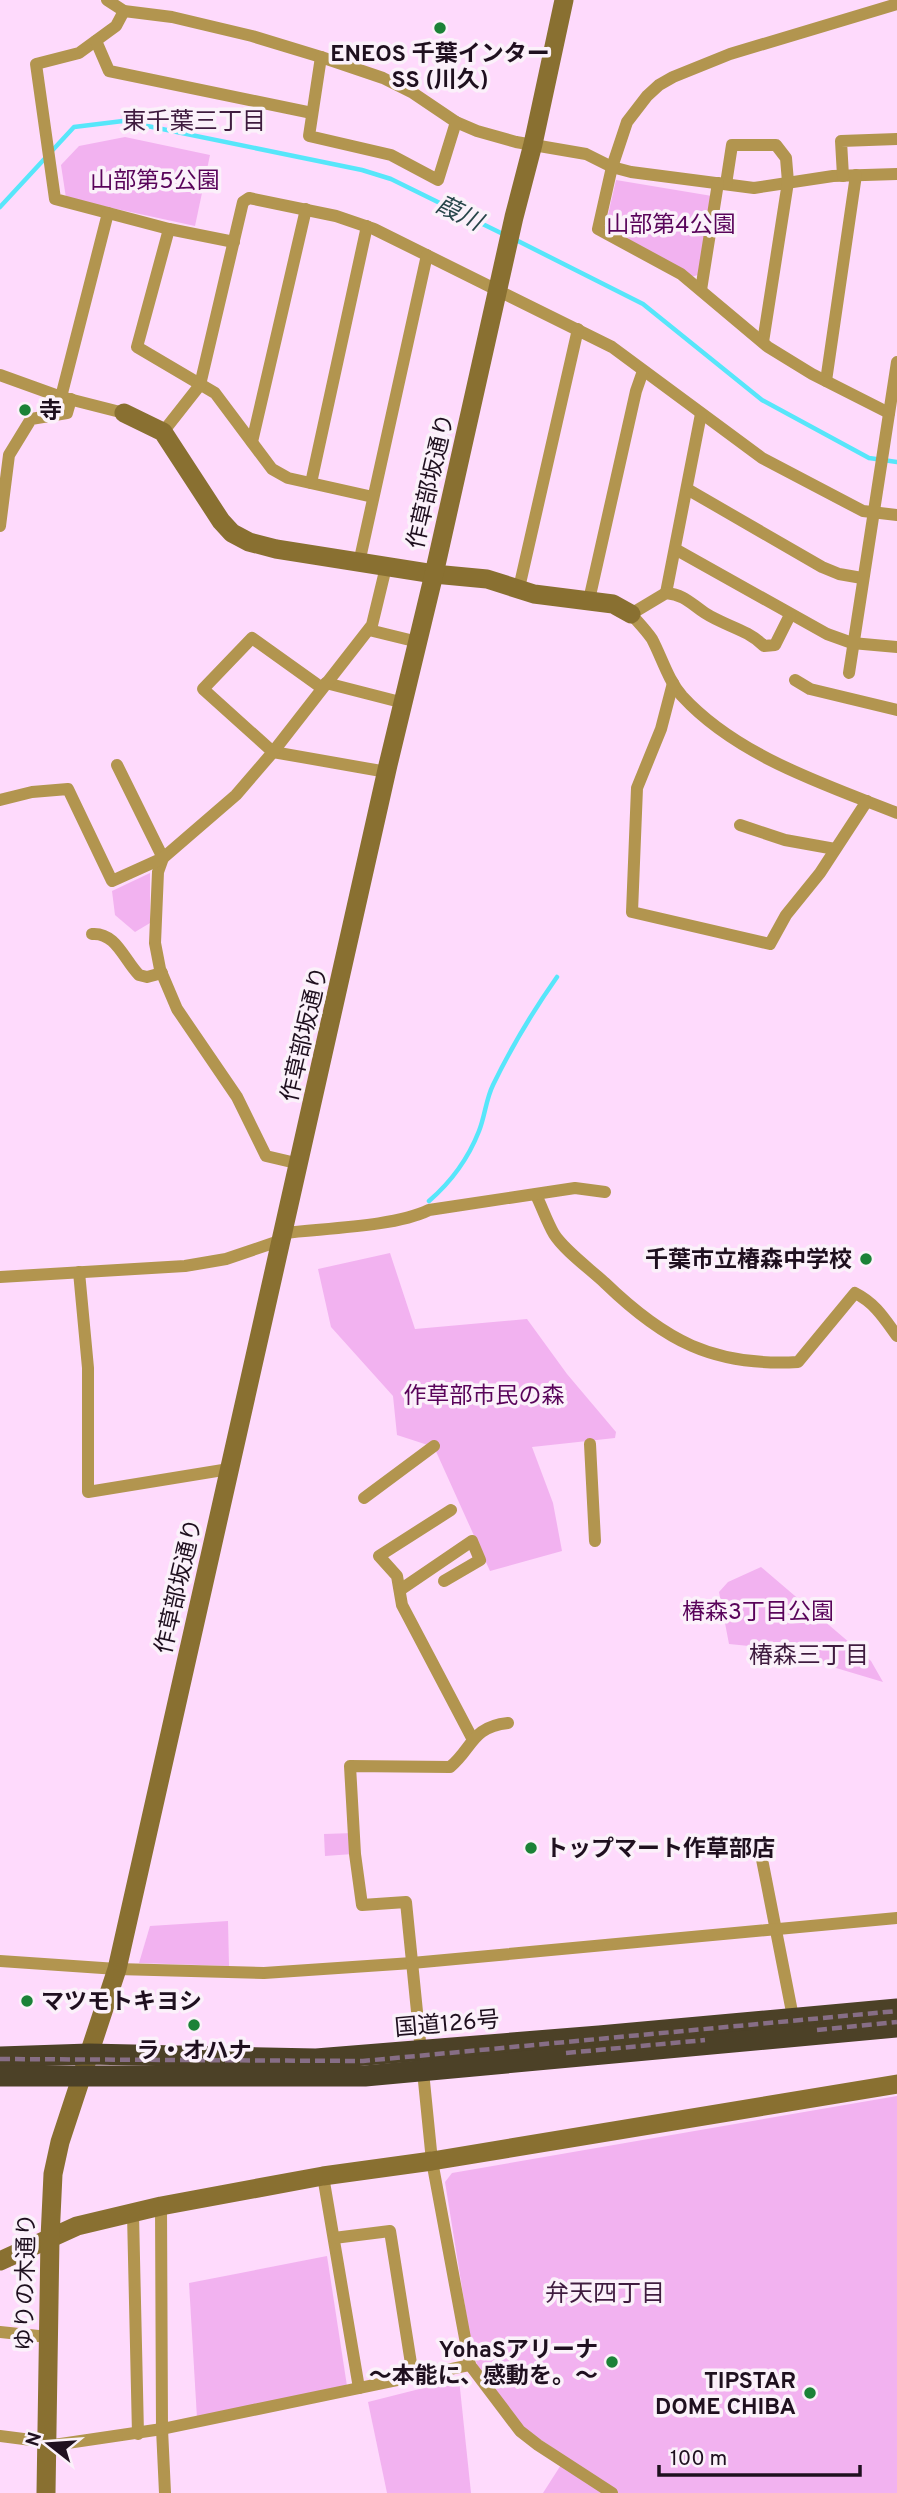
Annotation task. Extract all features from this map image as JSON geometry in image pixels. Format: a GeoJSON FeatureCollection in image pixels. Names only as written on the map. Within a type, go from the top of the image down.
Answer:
{"type":"FeatureCollection","features":[{"type":"Feature","properties":{"kind":"highway","name":"国道126号"},"geometry":{"type":"LineString","coordinates":[[0,2076],[316,2078],[422,2061],[793,2017],[897,2008]]}},
{"type":"Feature","properties":{"kind":"highway","name":"国道126号"},"geometry":{"type":"LineString","coordinates":[[0,2057],[89,2054],[422,2061],[897,2028]]}},
{"type":"Feature","properties":{"kind":"street"},"geometry":{"type":"LineString","coordinates":[[107,0],[124,11],[172,17],[226,29],[321,57],[383,78],[413,93],[456,122],[477,131],[586,154],[612,167],[631,172],[754,188],[843,176],[897,174]]}},
{"type":"Feature","properties":{"kind":"street","name":"作草部坂通り"},"geometry":{"type":"LineString","coordinates":[[82,2076],[117,1969],[564,0]]}},
{"type":"Feature","properties":{"kind":"street"},"geometry":{"type":"LineString","coordinates":[[889,413],[826,382],[762,342],[681,274],[598,229],[622,134],[635,111],[659,85],[730,54],[894,4],[897,19]]}},
{"type":"Feature","properties":{"kind":"street"},"geometry":{"type":"LineString","coordinates":[[124,11],[116,26],[79,53],[36,64],[55,199],[169,229],[234,242]]}},
{"type":"Feature","properties":{"kind":"street"},"geometry":{"type":"LineString","coordinates":[[96,41],[109,71],[312,113]]}},
{"type":"Feature","properties":{"kind":"street"},"geometry":{"type":"LineString","coordinates":[[321,57],[309,136],[391,155],[438,180],[456,122]]}},
{"type":"Feature","properties":{"kind":"street"},"geometry":{"type":"LineString","coordinates":[[843,176],[841,141],[897,139]]}},
{"type":"Feature","properties":{"kind":"street"},"geometry":{"type":"LineString","coordinates":[[701,290],[732,145],[776,145],[786,158],[788,182],[762,342]]}},
{"type":"Feature","properties":{"kind":"street"},"geometry":{"type":"LineString","coordinates":[[826,382],[856,175]]}},
{"type":"Feature","properties":{"kind":"street"},"geometry":{"type":"LineString","coordinates":[[163,432],[200,385],[243,202],[249,198],[306,209],[367,226],[427,255],[612,347],[762,458],[837,498],[873,513],[897,515]]}},
{"type":"Feature","properties":{"kind":"street"},"geometry":{"type":"LineString","coordinates":[[252,442],[306,209]]}},
{"type":"Feature","properties":{"kind":"street"},"geometry":{"type":"LineString","coordinates":[[0,526],[9,455],[31,419],[67,413],[66,398],[107,212]]}},
{"type":"Feature","properties":{"kind":"street"},"geometry":{"type":"LineString","coordinates":[[312,483],[367,226]]}},
{"type":"Feature","properties":{"kind":"street"},"geometry":{"type":"LineString","coordinates":[[169,229],[137,347],[215,393],[272,468],[288,478],[373,497]]}},
{"type":"Feature","properties":{"kind":"street"},"geometry":{"type":"LineString","coordinates":[[359,563],[427,255]]}},
{"type":"Feature","properties":{"kind":"street"},"geometry":{"type":"LineString","coordinates":[[519,588],[578,329]]}},
{"type":"Feature","properties":{"kind":"street"},"geometry":{"type":"LineString","coordinates":[[849,673],[897,362]]}},
{"type":"Feature","properties":{"kind":"street"},"geometry":{"type":"LineString","coordinates":[[589,600],[636,391],[643,371]]}},
{"type":"Feature","properties":{"kind":"street"},"geometry":{"type":"LineString","coordinates":[[0,375],[66,398],[124,413],[163,432],[221,521],[232,533],[249,542],[276,550],[359,563],[487,579],[534,594],[613,604],[631,614],[651,638],[673,683],[702,714],[764,757],[825,786],[897,813]]}},
{"type":"Feature","properties":{"kind":"street"},"geometry":{"type":"LineString","coordinates":[[666,593],[701,414]]}},
{"type":"Feature","properties":{"kind":"street"},"geometry":{"type":"LineString","coordinates":[[687,489],[822,567],[839,574],[862,578]]}},
{"type":"Feature","properties":{"kind":"street"},"geometry":{"type":"LineString","coordinates":[[675,548],[827,634],[852,643],[897,647]]}},
{"type":"Feature","properties":{"kind":"street"},"geometry":{"type":"LineString","coordinates":[[0,800],[68,789],[113,881],[163,858],[236,794],[273,752],[369,629],[386,567]]}},
{"type":"Feature","properties":{"kind":"street"},"geometry":{"type":"LineString","coordinates":[[631,614],[666,593],[681,595],[706,614],[737,627],[764,646],[775,645],[790,615]]}},
{"type":"Feature","properties":{"kind":"street"},"geometry":{"type":"LineString","coordinates":[[369,629],[418,642]]}},
{"type":"Feature","properties":{"kind":"street"},"geometry":{"type":"LineString","coordinates":[[387,772],[273,752],[203,689],[252,638],[324,685],[404,703]]}},
{"type":"Feature","properties":{"kind":"street"},"geometry":{"type":"LineString","coordinates":[[795,680],[810,689],[897,710]]}},
{"type":"Feature","properties":{"kind":"street"},"geometry":{"type":"LineString","coordinates":[[673,683],[660,729],[637,788],[632,912],[770,944],[786,915],[820,873],[867,801]]}},
{"type":"Feature","properties":{"kind":"street"},"geometry":{"type":"LineString","coordinates":[[117,765],[163,858],[158,872],[155,943],[162,973],[177,1009],[237,1097],[266,1156],[300,1164]]}},
{"type":"Feature","properties":{"kind":"street"},"geometry":{"type":"LineString","coordinates":[[740,825],[785,840],[835,849]]}},
{"type":"Feature","properties":{"kind":"street"},"geometry":{"type":"LineString","coordinates":[[92,934],[103,933],[110,937],[139,975],[148,977],[162,973]]}},
{"type":"Feature","properties":{"kind":"street"},"geometry":{"type":"LineString","coordinates":[[0,1277],[185,1266],[226,1259],[283,1237],[394,1220],[429,1210],[575,1188],[605,1192]]}},
{"type":"Feature","properties":{"kind":"street"},"geometry":{"type":"LineString","coordinates":[[536,1195],[555,1236],[633,1310],[678,1340],[704,1351],[751,1362],[798,1362],[855,1293],[869,1300],[877,1308],[897,1336]]}},
{"type":"Feature","properties":{"kind":"street"},"geometry":{"type":"LineString","coordinates":[[79,1272],[88,1368],[88,1492],[229,1469]]}},
{"type":"Feature","properties":{"kind":"street"},"geometry":{"type":"LineString","coordinates":[[590,1444],[594,1542]]}},
{"type":"Feature","properties":{"kind":"street"},"geometry":{"type":"LineString","coordinates":[[364,1498],[434,1446]]}},
{"type":"Feature","properties":{"kind":"street"},"geometry":{"type":"LineString","coordinates":[[451,1510],[379,1556],[397,1576],[402,1605],[472,1738]]}},
{"type":"Feature","properties":{"kind":"street"},"geometry":{"type":"LineString","coordinates":[[400,1590],[472,1541],[481,1560],[443,1581]]}},
{"type":"Feature","properties":{"kind":"street"},"geometry":{"type":"LineString","coordinates":[[508,1723],[485,1729],[472,1738],[450,1768],[351,1766],[355,1854],[362,1905],[406,1902],[432,2161],[470,2365],[520,2431],[612,2493]]}},
{"type":"Feature","properties":{"kind":"street"},"geometry":{"type":"LineString","coordinates":[[759,1844],[793,2017]]}},
{"type":"Feature","properties":{"kind":"street"},"geometry":{"type":"LineString","coordinates":[[0,1961],[117,1969],[264,1973],[412,1963],[897,1918]]}},
{"type":"Feature","properties":{"kind":"street","name":"ゆりの木通り"},"geometry":{"type":"LineString","coordinates":[[47,2493],[53,2174],[60,2142],[82,2076]]}},
{"type":"Feature","properties":{"kind":"street"},"geometry":{"type":"LineString","coordinates":[[0,2261],[77,2226],[161,2206],[323,2176],[432,2161],[897,2084]]}},
{"type":"Feature","properties":{"kind":"street"},"geometry":{"type":"LineString","coordinates":[[323,2176],[359,2388]]}},
{"type":"Feature","properties":{"kind":"street"},"geometry":{"type":"LineString","coordinates":[[161,2206],[162,2429],[165,2493]]}},
{"type":"Feature","properties":{"kind":"street"},"geometry":{"type":"LineString","coordinates":[[133,2214],[138,2434]]}},
{"type":"Feature","properties":{"kind":"street"},"geometry":{"type":"LineString","coordinates":[[334,2238],[390,2231],[413,2376]]}},
{"type":"Feature","properties":{"kind":"street"},"geometry":{"type":"LineString","coordinates":[[0,2332],[48,2336]]}},
{"type":"Feature","properties":{"kind":"street"},"geometry":{"type":"LineString","coordinates":[[0,2437],[47,2444],[138,2434],[470,2365]]}},
{"type":"Feature","properties":{"kind":"green space","name":"山部第5公園"},"geometry":{"type":"Polygon","coordinates":[[[125,137],[210,155],[195,226],[66,198],[61,165],[79,146],[125,137]]]}},
{"type":"Feature","properties":{"kind":"green space","name":"山部第4公園"},"geometry":{"type":"Polygon","coordinates":[[[616,180],[712,196],[698,275],[691,277],[605,228],[616,180]]]}},
{"type":"Feature","properties":{"kind":"green space"},"geometry":{"type":"Polygon","coordinates":[[[150,873],[150,923],[135,932],[115,915],[112,891],[150,873]]]}},
{"type":"Feature","properties":{"kind":"green space","name":"作草部市民の森"},"geometry":{"type":"Polygon","coordinates":[[[390,1253],[415,1329],[527,1319],[567,1374],[616,1432],[615,1438],[532,1447],[553,1503],[562,1551],[490,1571],[434,1447],[397,1435],[393,1396],[331,1327],[318,1269],[390,1253]]]}},
{"type":"Feature","properties":{"kind":"green space","name":"椿森3丁目公園"},"geometry":{"type":"Polygon","coordinates":[[[761,1567],[871,1661],[883,1682],[769,1648],[729,1644],[719,1592],[728,1582],[761,1567]]]}},
{"type":"Feature","properties":{"kind":"green space"},"geometry":{"type":"Polygon","coordinates":[[[353,1833],[353,1854],[325,1856],[324,1834],[353,1833]]]}},
{"type":"Feature","properties":{"kind":"green space"},"geometry":{"type":"Polygon","coordinates":[[[228,1921],[229,1966],[139,1963],[150,1926],[228,1921]]]}},
{"type":"Feature","properties":{"kind":"green space"},"geometry":{"type":"Polygon","coordinates":[[[897,2096],[897,2493],[543,2493],[566,2457],[521,2426],[478,2367],[472,2350],[445,2182],[452,2173],[897,2096]]]}},
{"type":"Feature","properties":{"kind":"green space"},"geometry":{"type":"Polygon","coordinates":[[[327,2256],[347,2386],[197,2418],[189,2283],[327,2256]]]}},
{"type":"Feature","properties":{"kind":"green space"},"geometry":{"type":"Polygon","coordinates":[[[459,2379],[471,2493],[387,2493],[368,2402],[459,2379]]]}},
{"type":"Feature","properties":{"kind":"waterway","name":"葭川"},"geometry":{"type":"LineString","coordinates":[[0,207],[74,127],[123,121],[362,170],[391,179],[505,235]]}},
{"type":"Feature","properties":{"kind":"waterway","name":"葭川"},"geometry":{"type":"LineString","coordinates":[[516,240],[643,304],[762,400],[869,458],[897,462]]}},
{"type":"Feature","properties":{"kind":"waterway"},"geometry":{"type":"LineString","coordinates":[[429,1201],[452,1178],[470,1151],[500,1071],[557,977]]}},
{"type":"Feature","properties":{"kind":"railway"},"geometry":{"type":"LineString","coordinates":[[0,2059],[363,2061],[897,2011]]}},
{"type":"Feature","properties":{"kind":"railway"},"geometry":{"type":"LineString","coordinates":[[817,2030],[897,2022]]}},
{"type":"Feature","properties":{"kind":"railway"},"geometry":{"type":"LineString","coordinates":[[566,2053],[705,2040]]}},
{"type":"Feature","properties":{"kind":"place","name":"ENEOS 千葉インター SS (川久)"},"geometry":{"type":"Point","coordinates":[440,28]}},
{"type":"Feature","properties":{"kind":"place","name":"寺"},"geometry":{"type":"Point","coordinates":[25,410]}},
{"type":"Feature","properties":{"kind":"place","name":"千葉市立椿森中学校"},"geometry":{"type":"Point","coordinates":[866,1259]}},
{"type":"Feature","properties":{"kind":"place","name":"トップマート作草部店"},"geometry":{"type":"Point","coordinates":[531,1848]}},
{"type":"Feature","properties":{"kind":"place","name":"マツモトキヨシ"},"geometry":{"type":"Point","coordinates":[27,2001]}},
{"type":"Feature","properties":{"kind":"place","name":"ラ・オハナ"},"geometry":{"type":"Point","coordinates":[194,2025]}},
{"type":"Feature","properties":{"kind":"place","name":"YohaSアリーナ ～本能に、感動を。～"},"geometry":{"type":"Point","coordinates":[612,2362]}},
{"type":"Feature","properties":{"kind":"place","name":"TIPSTAR DOME CHIBA"},"geometry":{"type":"Point","coordinates":[810,2393]}},
{"type":"Feature","properties":{"kind":"district","name":"東千葉三丁目"},"geometry":{"type":"Point","coordinates":[194,121]}},
{"type":"Feature","properties":{"kind":"district","name":"椿森三丁目"},"geometry":{"type":"Point","coordinates":[809,1655]}},
{"type":"Feature","properties":{"kind":"district","name":"弁天四丁目"},"geometry":{"type":"Point","coordinates":[605,2293]}}]}
